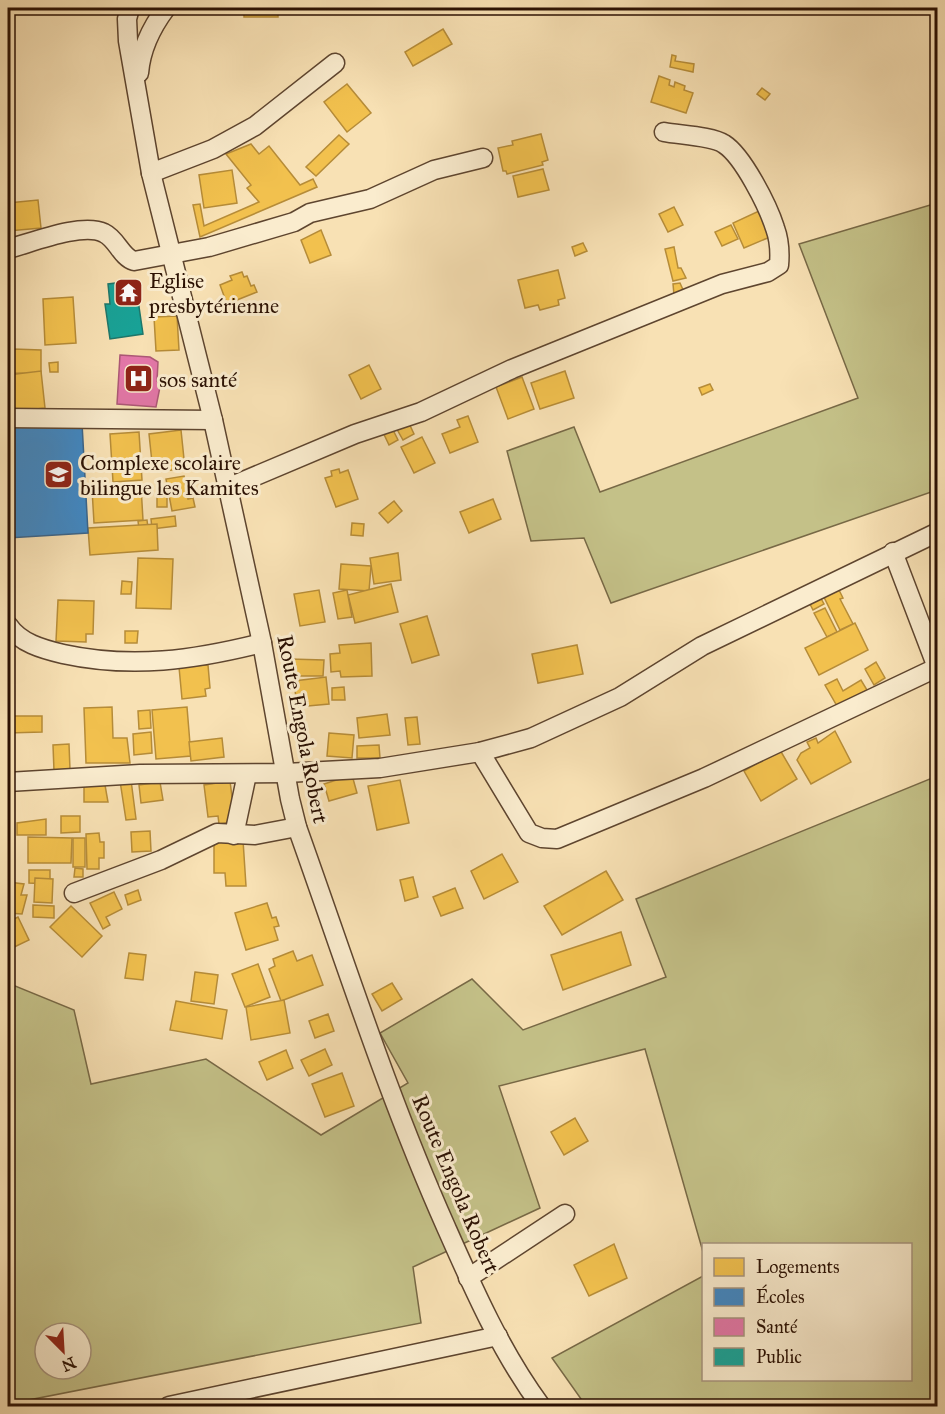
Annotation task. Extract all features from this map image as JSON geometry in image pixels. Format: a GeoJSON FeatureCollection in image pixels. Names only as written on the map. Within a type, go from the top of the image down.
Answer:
{"type":"FeatureCollection","features":[{"type":"Feature","properties":{"kind":"street","name":"Route Engola Robert"},"geometry":{"type":"LineString","coordinates":[[130,8],[127,19],[128,40],[150,173],[213,420],[262,643],[297,827],[411,1149],[468,1278],[498,1336],[542,1407]]}},
{"type":"Feature","properties":{"kind":"street","name":"Route Engola Robert"},"geometry":{"type":"LineString","coordinates":[[138,96],[141,52],[157,20],[166,8]]}},
{"type":"Feature","properties":{"kind":"street"},"geometry":{"type":"LineString","coordinates":[[150,173],[213,149],[255,126],[335,63]]}},
{"type":"Feature","properties":{"kind":"street"},"geometry":{"type":"LineString","coordinates":[[227,488],[355,434],[421,412],[512,369],[722,284],[768,272],[779,265],[776,229],[744,167],[733,154],[724,144],[716,141],[664,132]]}},
{"type":"Feature","properties":{"kind":"street"},"geometry":{"type":"LineString","coordinates":[[8,249],[87,229],[106,234],[126,256],[134,261],[209,247],[294,222],[310,213],[370,199],[434,170],[483,158]]}},
{"type":"Feature","properties":{"kind":"street"},"geometry":{"type":"LineString","coordinates":[[8,418],[213,420]]}},
{"type":"Feature","properties":{"kind":"street"},"geometry":{"type":"LineString","coordinates":[[8,782],[140,774],[247,774],[380,768],[480,752],[531,738],[620,697],[702,646],[938,532]]}},
{"type":"Feature","properties":{"kind":"street"},"geometry":{"type":"LineString","coordinates":[[480,752],[530,832],[542,838],[557,839],[704,778],[937,669],[893,552]]}},
{"type":"Feature","properties":{"kind":"street"},"geometry":{"type":"LineString","coordinates":[[8,626],[15,636],[43,649],[117,663],[156,663],[208,657],[262,643]]}},
{"type":"Feature","properties":{"kind":"street"},"geometry":{"type":"LineString","coordinates":[[234,835],[247,774]]}},
{"type":"Feature","properties":{"kind":"street"},"geometry":{"type":"LineString","coordinates":[[74,893],[161,860],[211,835],[222,832],[234,835],[255,835],[297,827]]}},
{"type":"Feature","properties":{"kind":"street"},"geometry":{"type":"LineString","coordinates":[[468,1278],[565,1214]]}},
{"type":"Feature","properties":{"kind":"street"},"geometry":{"type":"LineString","coordinates":[[169,1407],[195,1404],[498,1336]]}},
{"type":"Feature","properties":{"kind":"shaded area"},"geometry":{"type":"Polygon","coordinates":[[[937,203],[937,490],[611,603],[584,538],[531,541],[507,451],[574,427],[600,492],[858,398],[799,244],[937,203]]]}},
{"type":"Feature","properties":{"kind":"shaded area"},"geometry":{"type":"Polygon","coordinates":[[[937,776],[937,1406],[586,1406],[552,1358],[702,1277],[702,1381],[912,1381],[912,1243],[702,1243],[702,1248],[645,1049],[499,1086],[540,1208],[413,1267],[421,1323],[8,1404],[8,983],[74,1010],[91,1084],[206,1059],[321,1135],[408,1083],[380,1033],[472,979],[523,1030],[666,977],[636,899],[937,776]]]}},
{"type":"Feature","properties":{"kind":"building: Logements"},"geometry":{"type":"Polygon","coordinates":[[[244,8],[278,8],[278,17],[244,17],[244,8]]]}},
{"type":"Feature","properties":{"kind":"building: Logements"},"geometry":{"type":"Polygon","coordinates":[[[443,29],[452,44],[413,66],[405,52],[443,29]]]}},
{"type":"Feature","properties":{"kind":"building: Logements"},"geometry":{"type":"Polygon","coordinates":[[[672,55],[676,56],[675,61],[694,64],[693,72],[670,67],[672,55]]]}},
{"type":"Feature","properties":{"kind":"building: Logements"},"geometry":{"type":"Polygon","coordinates":[[[659,76],[670,80],[669,85],[674,87],[675,82],[685,86],[684,90],[693,93],[686,113],[651,102],[659,76]]]}},
{"type":"Feature","properties":{"kind":"building: Logements"},"geometry":{"type":"Polygon","coordinates":[[[347,84],[371,113],[347,132],[324,102],[347,84]]]}},
{"type":"Feature","properties":{"kind":"building: Logements"},"geometry":{"type":"Polygon","coordinates":[[[762,88],[770,94],[765,100],[757,94],[762,88]]]}},
{"type":"Feature","properties":{"kind":"building: Logements"},"geometry":{"type":"Polygon","coordinates":[[[541,134],[548,160],[542,162],[543,165],[507,174],[503,171],[498,148],[513,145],[512,141],[541,134]]]}},
{"type":"Feature","properties":{"kind":"building: Logements"},"geometry":{"type":"Polygon","coordinates":[[[339,135],[349,144],[316,176],[306,167],[339,135]]]}},
{"type":"Feature","properties":{"kind":"building: Logements"},"geometry":{"type":"Polygon","coordinates":[[[251,144],[259,154],[269,146],[300,185],[313,179],[317,187],[200,237],[193,205],[200,204],[204,226],[259,202],[247,188],[251,185],[226,154],[251,144]]]}},
{"type":"Feature","properties":{"kind":"building: Logements"},"geometry":{"type":"Polygon","coordinates":[[[543,169],[549,190],[518,197],[513,176],[543,169]]]}},
{"type":"Feature","properties":{"kind":"building: Logements"},"geometry":{"type":"Polygon","coordinates":[[[232,170],[237,203],[204,208],[199,175],[232,170]]]}},
{"type":"Feature","properties":{"kind":"building: Logements"},"geometry":{"type":"Polygon","coordinates":[[[38,200],[41,228],[8,231],[8,203],[38,200]]]}},
{"type":"Feature","properties":{"kind":"building: Logements"},"geometry":{"type":"Polygon","coordinates":[[[674,207],[683,225],[668,232],[659,214],[674,207]]]}},
{"type":"Feature","properties":{"kind":"building: Logements"},"geometry":{"type":"Polygon","coordinates":[[[759,211],[770,237],[744,248],[733,223],[759,211]]]}},
{"type":"Feature","properties":{"kind":"building: Logements"},"geometry":{"type":"Polygon","coordinates":[[[731,225],[738,239],[722,246],[715,232],[731,225]]]}},
{"type":"Feature","properties":{"kind":"building: Logements"},"geometry":{"type":"Polygon","coordinates":[[[321,230],[331,255],[310,263],[301,240],[321,230]]]}},
{"type":"Feature","properties":{"kind":"building: Logements"},"geometry":{"type":"Polygon","coordinates":[[[583,243],[587,251],[575,256],[572,247],[583,243]]]}},
{"type":"Feature","properties":{"kind":"building: Logements"},"geometry":{"type":"Polygon","coordinates":[[[674,247],[678,268],[681,268],[686,278],[673,281],[665,249],[674,247]]]}},
{"type":"Feature","properties":{"kind":"building: Logements"},"geometry":{"type":"Polygon","coordinates":[[[558,270],[565,298],[558,300],[559,305],[540,310],[538,305],[525,308],[518,280],[558,270]]]}},
{"type":"Feature","properties":{"kind":"building: Logements"},"geometry":{"type":"Polygon","coordinates":[[[242,272],[257,292],[227,304],[220,285],[232,280],[230,276],[242,272]]]}},
{"type":"Feature","properties":{"kind":"building: Logements"},"geometry":{"type":"Polygon","coordinates":[[[680,283],[684,292],[674,295],[673,284],[680,283]]]}},
{"type":"Feature","properties":{"kind":"building: Logements"},"geometry":{"type":"Polygon","coordinates":[[[73,297],[76,343],[45,345],[43,299],[73,297]]]}},
{"type":"Feature","properties":{"kind":"building: Logements"},"geometry":{"type":"Polygon","coordinates":[[[177,316],[179,350],[156,351],[154,317],[177,316]]]}},
{"type":"Feature","properties":{"kind":"building: Logements"},"geometry":{"type":"Polygon","coordinates":[[[13,349],[41,350],[41,374],[12,373],[13,349]]]}},
{"type":"Feature","properties":{"kind":"building: Logements"},"geometry":{"type":"Polygon","coordinates":[[[58,362],[58,372],[50,372],[49,363],[58,362]]]}},
{"type":"Feature","properties":{"kind":"building: Logements"},"geometry":{"type":"Polygon","coordinates":[[[369,365],[381,389],[361,399],[349,375],[369,365]]]}},
{"type":"Feature","properties":{"kind":"building: Logements"},"geometry":{"type":"Polygon","coordinates":[[[41,371],[45,408],[10,412],[8,375],[41,371]]]}},
{"type":"Feature","properties":{"kind":"building: Logements"},"geometry":{"type":"Polygon","coordinates":[[[565,371],[574,398],[540,409],[531,383],[565,371]]]}},
{"type":"Feature","properties":{"kind":"building: Logements"},"geometry":{"type":"Polygon","coordinates":[[[522,377],[534,409],[508,419],[496,387],[522,377]]]}},
{"type":"Feature","properties":{"kind":"building: Logements"},"geometry":{"type":"Polygon","coordinates":[[[710,384],[713,390],[702,395],[699,388],[710,384]]]}},
{"type":"Feature","properties":{"kind":"building: Logements"},"geometry":{"type":"Polygon","coordinates":[[[468,416],[478,442],[450,453],[442,434],[460,427],[457,420],[468,416]]]}},
{"type":"Feature","properties":{"kind":"building: Logements"},"geometry":{"type":"Polygon","coordinates":[[[406,417],[414,434],[403,440],[394,424],[406,417]]]}},
{"type":"Feature","properties":{"kind":"building: Logements"},"geometry":{"type":"Polygon","coordinates":[[[390,424],[398,440],[389,445],[381,428],[390,424]]]}},
{"type":"Feature","properties":{"kind":"building: Logements"},"geometry":{"type":"Polygon","coordinates":[[[181,430],[184,459],[180,460],[181,469],[153,472],[149,434],[181,430]]]}},
{"type":"Feature","properties":{"kind":"building: Logements"},"geometry":{"type":"Polygon","coordinates":[[[139,432],[142,480],[113,482],[110,434],[139,432]]]}},
{"type":"Feature","properties":{"kind":"building: Logements"},"geometry":{"type":"Polygon","coordinates":[[[422,437],[435,463],[414,473],[401,447],[422,437]]]}},
{"type":"Feature","properties":{"kind":"building: Logements"},"geometry":{"type":"Polygon","coordinates":[[[339,469],[340,473],[348,470],[358,499],[336,507],[325,478],[332,476],[331,471],[339,469]]]}},
{"type":"Feature","properties":{"kind":"building: Logements"},"geometry":{"type":"Polygon","coordinates":[[[184,476],[188,499],[193,498],[195,507],[172,511],[166,479],[184,476]]]}},
{"type":"Feature","properties":{"kind":"building: Logements"},"geometry":{"type":"Polygon","coordinates":[[[141,486],[143,520],[94,523],[92,489],[141,486]]]}},
{"type":"Feature","properties":{"kind":"building: Logements"},"geometry":{"type":"Polygon","coordinates":[[[157,496],[167,496],[167,507],[157,507],[157,496]]]}},
{"type":"Feature","properties":{"kind":"building: Logements"},"geometry":{"type":"Polygon","coordinates":[[[493,499],[501,519],[469,533],[460,512],[493,499]]]}},
{"type":"Feature","properties":{"kind":"building: Logements"},"geometry":{"type":"Polygon","coordinates":[[[394,501],[402,511],[388,523],[379,513],[394,501]]]}},
{"type":"Feature","properties":{"kind":"building: Logements"},"geometry":{"type":"Polygon","coordinates":[[[175,516],[176,526],[152,529],[151,519],[175,516]]]}},
{"type":"Feature","properties":{"kind":"building: Logements"},"geometry":{"type":"Polygon","coordinates":[[[147,520],[148,528],[139,529],[138,521],[147,520]]]}},
{"type":"Feature","properties":{"kind":"building: Logements"},"geometry":{"type":"Polygon","coordinates":[[[352,523],[364,524],[363,536],[351,535],[352,523]]]}},
{"type":"Feature","properties":{"kind":"building: Logements"},"geometry":{"type":"Polygon","coordinates":[[[157,524],[158,550],[90,555],[88,528],[157,524]]]}},
{"type":"Feature","properties":{"kind":"building: Logements"},"geometry":{"type":"Polygon","coordinates":[[[398,553],[401,580],[374,584],[370,558],[398,553]]]}},
{"type":"Feature","properties":{"kind":"building: Logements"},"geometry":{"type":"Polygon","coordinates":[[[138,558],[173,559],[171,609],[136,608],[138,558]]]}},
{"type":"Feature","properties":{"kind":"building: Logements"},"geometry":{"type":"Polygon","coordinates":[[[341,564],[371,566],[369,591],[339,589],[341,564]]]}},
{"type":"Feature","properties":{"kind":"building: Logements"},"geometry":{"type":"Polygon","coordinates":[[[122,581],[132,582],[131,594],[121,594],[122,581]]]}},
{"type":"Feature","properties":{"kind":"building: Logements"},"geometry":{"type":"Polygon","coordinates":[[[391,584],[398,612],[355,623],[348,595],[391,584]]]}},
{"type":"Feature","properties":{"kind":"building: Logements"},"geometry":{"type":"Polygon","coordinates":[[[837,586],[843,598],[840,599],[853,624],[840,630],[822,593],[837,586]]]}},
{"type":"Feature","properties":{"kind":"building: Logements"},"geometry":{"type":"Polygon","coordinates":[[[319,590],[325,622],[300,626],[294,594],[319,590]]]}},
{"type":"Feature","properties":{"kind":"building: Logements"},"geometry":{"type":"Polygon","coordinates":[[[347,590],[352,617],[338,619],[333,593],[347,590]]]}},
{"type":"Feature","properties":{"kind":"building: Logements"},"geometry":{"type":"Polygon","coordinates":[[[819,595],[824,604],[813,610],[808,600],[819,595]]]}},
{"type":"Feature","properties":{"kind":"building: Logements"},"geometry":{"type":"Polygon","coordinates":[[[58,600],[94,601],[93,634],[86,634],[86,642],[56,641],[58,600]]]}},
{"type":"Feature","properties":{"kind":"building: Logements"},"geometry":{"type":"Polygon","coordinates":[[[825,608],[837,632],[827,637],[814,613],[825,608]]]}},
{"type":"Feature","properties":{"kind":"building: Logements"},"geometry":{"type":"Polygon","coordinates":[[[427,616],[439,655],[412,663],[400,624],[427,616]]]}},
{"type":"Feature","properties":{"kind":"building: Logements"},"geometry":{"type":"Polygon","coordinates":[[[855,623],[868,650],[819,675],[805,648],[855,623]]]}},
{"type":"Feature","properties":{"kind":"building: Logements"},"geometry":{"type":"Polygon","coordinates":[[[125,631],[138,631],[137,643],[125,643],[125,631]]]}},
{"type":"Feature","properties":{"kind":"building: Logements"},"geometry":{"type":"Polygon","coordinates":[[[371,643],[372,676],[341,677],[340,671],[331,672],[330,654],[340,653],[339,645],[371,643]]]}},
{"type":"Feature","properties":{"kind":"building: Logements"},"geometry":{"type":"Polygon","coordinates":[[[577,645],[583,674],[538,683],[532,654],[577,645]]]}},
{"type":"Feature","properties":{"kind":"building: Logements"},"geometry":{"type":"Polygon","coordinates":[[[289,659],[324,660],[323,676],[289,676],[289,659]]]}},
{"type":"Feature","properties":{"kind":"building: Logements"},"geometry":{"type":"Polygon","coordinates":[[[876,662],[885,678],[874,685],[865,669],[876,662]]]}},
{"type":"Feature","properties":{"kind":"building: Logements"},"geometry":{"type":"Polygon","coordinates":[[[208,665],[210,688],[205,689],[206,696],[182,699],[179,667],[208,665]]]}},
{"type":"Feature","properties":{"kind":"building: Logements"},"geometry":{"type":"Polygon","coordinates":[[[326,677],[329,704],[297,707],[294,681],[326,677]]]}},
{"type":"Feature","properties":{"kind":"building: Logements"},"geometry":{"type":"Polygon","coordinates":[[[837,679],[843,691],[861,680],[867,690],[837,706],[825,685],[837,679]]]}},
{"type":"Feature","properties":{"kind":"building: Logements"},"geometry":{"type":"Polygon","coordinates":[[[344,687],[345,700],[332,700],[332,688],[344,687]]]}},
{"type":"Feature","properties":{"kind":"building: Logements"},"geometry":{"type":"Polygon","coordinates":[[[112,707],[113,738],[127,738],[130,763],[86,763],[84,708],[112,707]]]}},
{"type":"Feature","properties":{"kind":"building: Logements"},"geometry":{"type":"Polygon","coordinates":[[[187,707],[191,756],[156,759],[152,710],[187,707]]]}},
{"type":"Feature","properties":{"kind":"building: Logements"},"geometry":{"type":"Polygon","coordinates":[[[150,710],[151,728],[139,729],[138,711],[150,710]]]}},
{"type":"Feature","properties":{"kind":"building: Logements"},"geometry":{"type":"Polygon","coordinates":[[[387,714],[390,735],[359,738],[357,718],[387,714]]]}},
{"type":"Feature","properties":{"kind":"building: Logements"},"geometry":{"type":"Polygon","coordinates":[[[8,716],[42,716],[42,732],[8,733],[8,716]]]}},
{"type":"Feature","properties":{"kind":"building: Logements"},"geometry":{"type":"Polygon","coordinates":[[[417,717],[420,744],[408,745],[405,718],[417,717]]]}},
{"type":"Feature","properties":{"kind":"building: Logements"},"geometry":{"type":"Polygon","coordinates":[[[835,731],[851,762],[811,784],[797,760],[801,753],[810,748],[807,742],[816,738],[818,743],[835,731]]]}},
{"type":"Feature","properties":{"kind":"building: Logements"},"geometry":{"type":"Polygon","coordinates":[[[151,732],[152,753],[134,755],[133,734],[151,732]]]}},
{"type":"Feature","properties":{"kind":"building: Logements"},"geometry":{"type":"Polygon","coordinates":[[[329,733],[354,735],[352,758],[327,756],[329,733]]]}},
{"type":"Feature","properties":{"kind":"building: Logements"},"geometry":{"type":"Polygon","coordinates":[[[222,738],[224,757],[191,761],[189,742],[222,738]]]}},
{"type":"Feature","properties":{"kind":"building: Logements"},"geometry":{"type":"Polygon","coordinates":[[[69,744],[70,770],[54,771],[53,745],[69,744]]]}},
{"type":"Feature","properties":{"kind":"building: Logements"},"geometry":{"type":"Polygon","coordinates":[[[379,745],[380,758],[357,758],[357,746],[379,745]]]}},
{"type":"Feature","properties":{"kind":"building: Logements"},"geometry":{"type":"Polygon","coordinates":[[[780,750],[797,779],[761,801],[744,771],[780,750]]]}},
{"type":"Feature","properties":{"kind":"building: Logements"},"geometry":{"type":"Polygon","coordinates":[[[352,775],[357,793],[329,801],[324,784],[352,775]]]}},
{"type":"Feature","properties":{"kind":"building: Logements"},"geometry":{"type":"Polygon","coordinates":[[[131,780],[136,819],[126,820],[120,781],[131,780]]]}},
{"type":"Feature","properties":{"kind":"building: Logements"},"geometry":{"type":"Polygon","coordinates":[[[400,780],[409,823],[377,830],[368,786],[400,780]]]}},
{"type":"Feature","properties":{"kind":"building: Logements"},"geometry":{"type":"Polygon","coordinates":[[[230,781],[234,813],[229,814],[230,822],[219,824],[218,816],[208,817],[204,785],[230,781]]]}},
{"type":"Feature","properties":{"kind":"building: Logements"},"geometry":{"type":"Polygon","coordinates":[[[160,782],[163,800],[141,803],[139,785],[160,782]]]}},
{"type":"Feature","properties":{"kind":"building: Logements"},"geometry":{"type":"Polygon","coordinates":[[[84,785],[105,785],[108,802],[84,802],[84,785]]]}},
{"type":"Feature","properties":{"kind":"building: Logements"},"geometry":{"type":"Polygon","coordinates":[[[61,816],[80,816],[80,832],[61,833],[61,816]]]}},
{"type":"Feature","properties":{"kind":"building: Logements"},"geometry":{"type":"Polygon","coordinates":[[[46,819],[46,835],[17,835],[17,823],[46,819]]]}},
{"type":"Feature","properties":{"kind":"building: Logements"},"geometry":{"type":"Polygon","coordinates":[[[150,831],[151,851],[132,852],[131,832],[150,831]]]}},
{"type":"Feature","properties":{"kind":"building: Logements"},"geometry":{"type":"Polygon","coordinates":[[[99,833],[100,842],[104,842],[104,858],[99,858],[99,869],[87,869],[86,834],[99,833]]]}},
{"type":"Feature","properties":{"kind":"building: Logements"},"geometry":{"type":"Polygon","coordinates":[[[28,837],[72,838],[71,863],[28,863],[28,837]]]}},
{"type":"Feature","properties":{"kind":"building: Logements"},"geometry":{"type":"Polygon","coordinates":[[[73,838],[85,838],[85,867],[73,867],[73,838]]]}},
{"type":"Feature","properties":{"kind":"building: Logements"},"geometry":{"type":"Polygon","coordinates":[[[214,840],[243,840],[246,886],[226,886],[225,873],[214,873],[214,840]]]}},
{"type":"Feature","properties":{"kind":"building: Logements"},"geometry":{"type":"Polygon","coordinates":[[[502,854],[518,882],[484,899],[471,871],[502,854]]]}},
{"type":"Feature","properties":{"kind":"building: Logements"},"geometry":{"type":"Polygon","coordinates":[[[75,868],[83,869],[83,877],[74,877],[75,868]]]}},
{"type":"Feature","properties":{"kind":"building: Logements"},"geometry":{"type":"Polygon","coordinates":[[[29,870],[50,870],[50,884],[29,883],[29,870]]]}},
{"type":"Feature","properties":{"kind":"building: Logements"},"geometry":{"type":"Polygon","coordinates":[[[606,871],[623,900],[562,935],[544,906],[606,871]]]}},
{"type":"Feature","properties":{"kind":"building: Logements"},"geometry":{"type":"Polygon","coordinates":[[[413,877],[418,897],[405,901],[400,880],[413,877]]]}},
{"type":"Feature","properties":{"kind":"building: Logements"},"geometry":{"type":"Polygon","coordinates":[[[35,878],[53,879],[52,903],[34,902],[35,878]]]}},
{"type":"Feature","properties":{"kind":"building: Logements"},"geometry":{"type":"Polygon","coordinates":[[[8,882],[24,884],[21,895],[27,895],[22,914],[8,913],[8,882]]]}},
{"type":"Feature","properties":{"kind":"building: Logements"},"geometry":{"type":"Polygon","coordinates":[[[455,888],[463,908],[441,916],[433,897],[455,888]]]}},
{"type":"Feature","properties":{"kind":"building: Logements"},"geometry":{"type":"Polygon","coordinates":[[[138,890],[141,900],[128,905],[125,895],[138,890]]]}},
{"type":"Feature","properties":{"kind":"building: Logements"},"geometry":{"type":"Polygon","coordinates":[[[114,892],[122,909],[106,917],[110,925],[103,929],[90,903],[114,892]]]}},
{"type":"Feature","properties":{"kind":"building: Logements"},"geometry":{"type":"Polygon","coordinates":[[[267,903],[272,918],[276,917],[279,926],[274,927],[278,940],[246,950],[235,913],[267,903]]]}},
{"type":"Feature","properties":{"kind":"building: Logements"},"geometry":{"type":"Polygon","coordinates":[[[33,905],[54,906],[54,918],[33,917],[33,905]]]}},
{"type":"Feature","properties":{"kind":"building: Logements"},"geometry":{"type":"Polygon","coordinates":[[[71,906],[102,936],[82,957],[50,927],[71,906]]]}},
{"type":"Feature","properties":{"kind":"building: Logements"},"geometry":{"type":"Polygon","coordinates":[[[18,917],[29,940],[8,950],[8,922],[18,917]]]}},
{"type":"Feature","properties":{"kind":"building: Logements"},"geometry":{"type":"Polygon","coordinates":[[[621,932],[631,965],[563,990],[551,955],[621,932]]]}},
{"type":"Feature","properties":{"kind":"building: Logements"},"geometry":{"type":"Polygon","coordinates":[[[293,951],[297,961],[312,955],[323,985],[281,1001],[269,969],[275,966],[273,959],[293,951]]]}},
{"type":"Feature","properties":{"kind":"building: Logements"},"geometry":{"type":"Polygon","coordinates":[[[129,953],[146,955],[143,980],[125,978],[129,953]]]}},
{"type":"Feature","properties":{"kind":"building: Logements"},"geometry":{"type":"Polygon","coordinates":[[[258,964],[270,997],[245,1007],[232,974],[258,964]]]}},
{"type":"Feature","properties":{"kind":"building: Logements"},"geometry":{"type":"Polygon","coordinates":[[[195,972],[218,975],[214,1004],[191,1001],[195,972]]]}},
{"type":"Feature","properties":{"kind":"building: Logements"},"geometry":{"type":"Polygon","coordinates":[[[392,983],[402,999],[382,1011],[372,994],[392,983]]]}},
{"type":"Feature","properties":{"kind":"building: Logements"},"geometry":{"type":"Polygon","coordinates":[[[284,1000],[290,1033],[251,1040],[246,1007],[284,1000]]]}},
{"type":"Feature","properties":{"kind":"building: Logements"},"geometry":{"type":"Polygon","coordinates":[[[176,1001],[227,1010],[222,1039],[170,1030],[176,1001]]]}},
{"type":"Feature","properties":{"kind":"building: Logements"},"geometry":{"type":"Polygon","coordinates":[[[328,1014],[334,1031],[315,1038],[309,1021],[328,1014]]]}},
{"type":"Feature","properties":{"kind":"building: Logements"},"geometry":{"type":"Polygon","coordinates":[[[325,1049],[332,1065],[309,1076],[301,1060],[325,1049]]]}},
{"type":"Feature","properties":{"kind":"building: Logements"},"geometry":{"type":"Polygon","coordinates":[[[286,1050],[293,1068],[267,1080],[259,1062],[286,1050]]]}},
{"type":"Feature","properties":{"kind":"building: Logements"},"geometry":{"type":"Polygon","coordinates":[[[342,1073],[354,1106],[325,1117],[312,1084],[342,1073]]]}},
{"type":"Feature","properties":{"kind":"building: Logements"},"geometry":{"type":"Polygon","coordinates":[[[575,1118],[588,1141],[564,1155],[551,1132],[575,1118]]]}},
{"type":"Feature","properties":{"kind":"building: Logements"},"geometry":{"type":"Polygon","coordinates":[[[614,1244],[627,1278],[589,1296],[574,1265],[614,1244]]]}},
{"type":"Feature","properties":{"kind":"building: Écoles"},"geometry":{"type":"Polygon","coordinates":[[[82,423],[88,533],[8,538],[8,428],[82,423]]]}},
{"type":"Feature","properties":{"kind":"building: Santé"},"geometry":{"type":"Polygon","coordinates":[[[120,355],[150,357],[158,362],[157,381],[161,382],[156,407],[117,404],[120,355]]]}},
{"type":"Feature","properties":{"kind":"building: Public"},"geometry":{"type":"Polygon","coordinates":[[[131,281],[134,301],[138,300],[143,334],[110,339],[105,304],[110,304],[108,284],[131,281]]]}},
{"type":"Feature","properties":{"kind":"place","name":"Eglise presbytérienne"},"geometry":{"type":"Point","coordinates":[128,293]}},
{"type":"Feature","properties":{"kind":"place","name":"sos santé"},"geometry":{"type":"Point","coordinates":[138,379]}},
{"type":"Feature","properties":{"kind":"place","name":"Complexe scolaire bilingue les Kamites"},"geometry":{"type":"Point","coordinates":[59,475]}}]}
